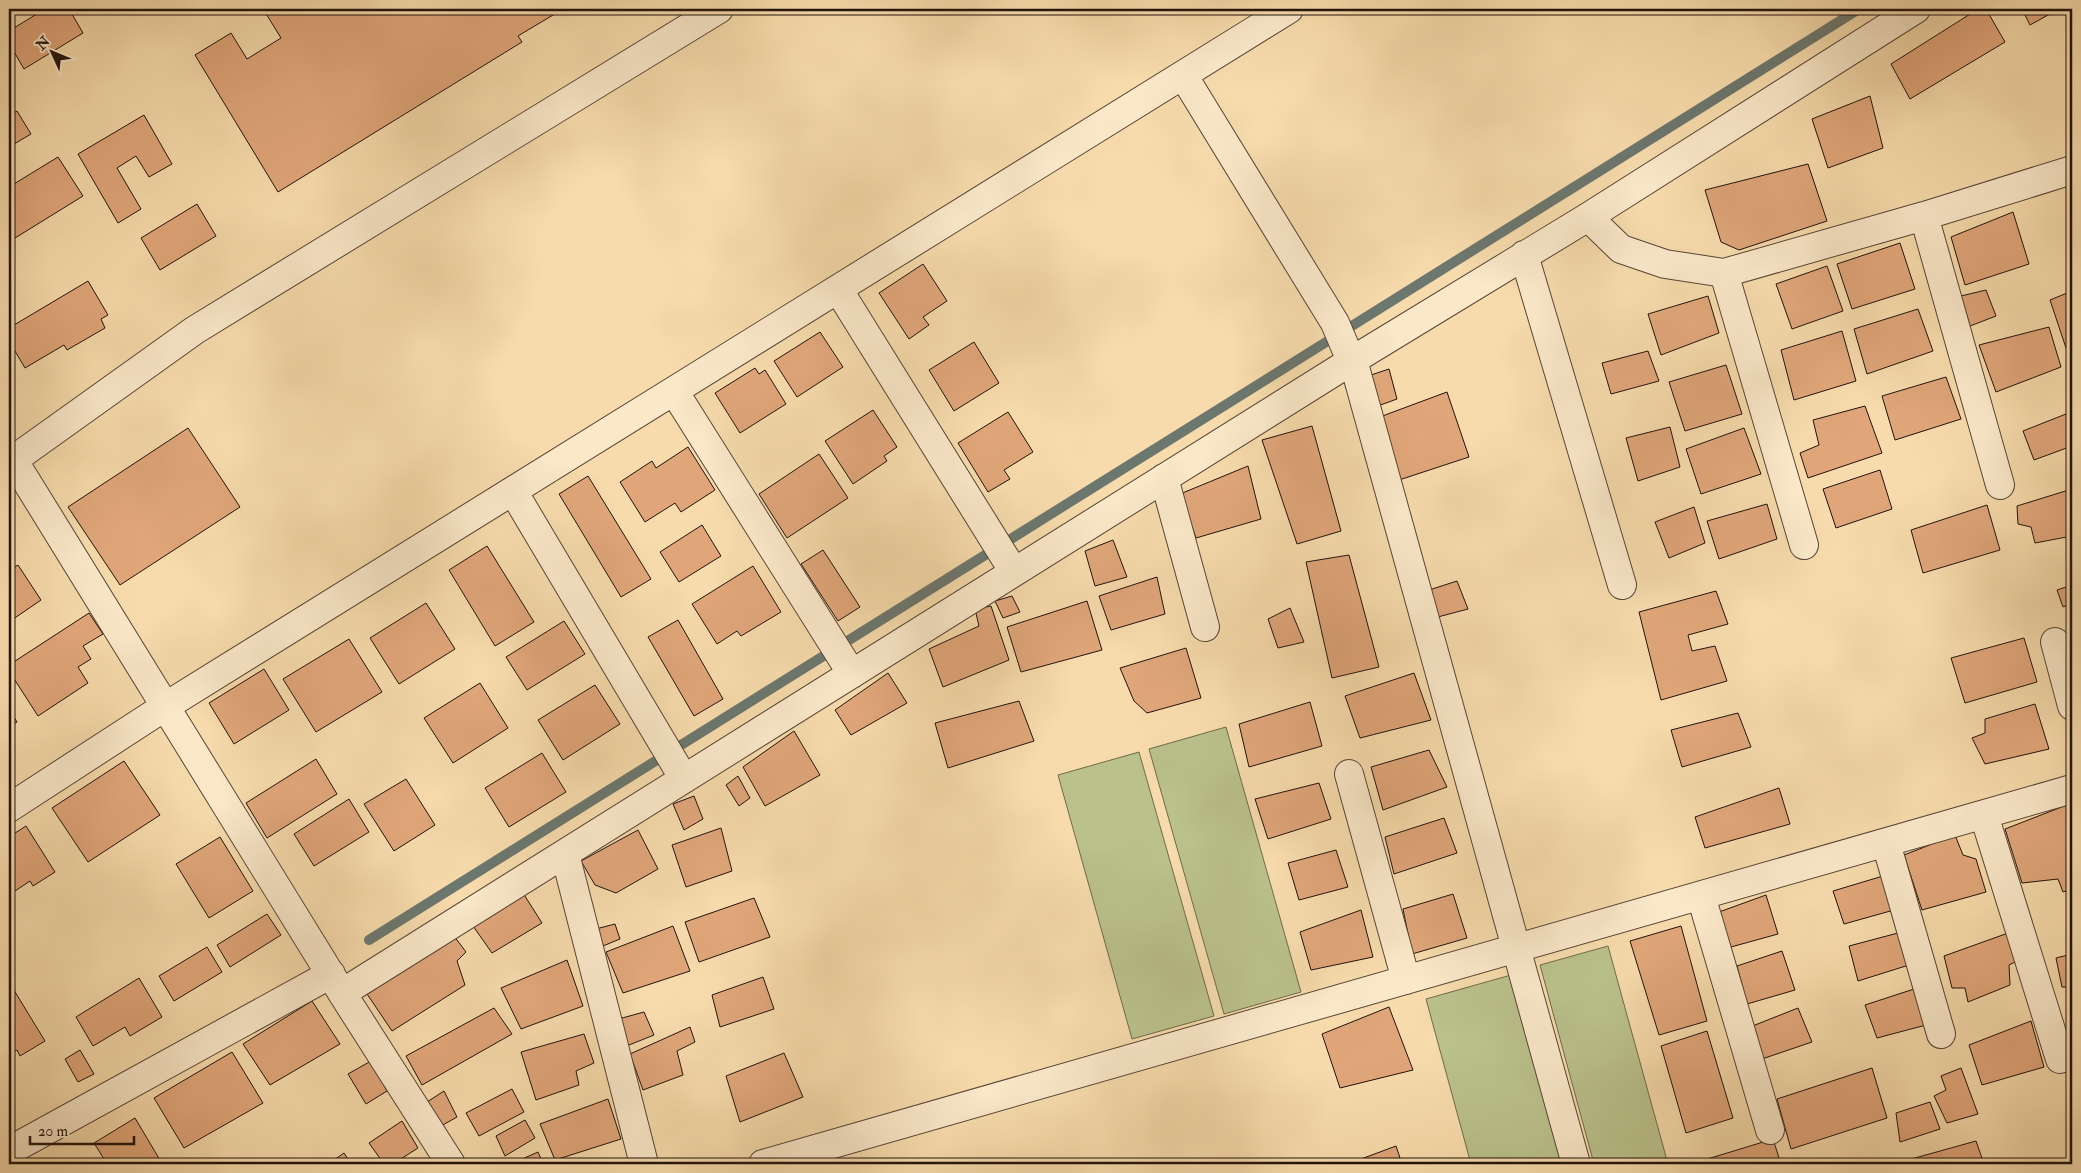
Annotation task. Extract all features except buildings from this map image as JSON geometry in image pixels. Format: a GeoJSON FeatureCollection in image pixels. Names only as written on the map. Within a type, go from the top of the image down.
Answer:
{"type":"FeatureCollection","features":[{"type":"Feature","properties":{"kind":"street"},"geometry":{"type":"LineString","coordinates":[[451,1164],[336,984],[166,706],[10,458],[195,330],[719,9]]}},
{"type":"Feature","properties":{"kind":"street"},"geometry":{"type":"LineString","coordinates":[[9,808],[166,706],[1289,9]]}},
{"type":"Feature","properties":{"kind":"street"},"geometry":{"type":"LineString","coordinates":[[9,1151],[336,984],[564,854],[840,654],[1009,565],[1164,478],[1349,354],[1588,217],[1916,9]]}},
{"type":"Feature","properties":{"kind":"street"},"geometry":{"type":"LineString","coordinates":[[1183,75],[1335,322],[1349,354],[1576,1164]]}},
{"type":"Feature","properties":{"kind":"street"},"geometry":{"type":"LineString","coordinates":[[1588,217],[1621,249],[1665,264],[1724,274],[1924,216],[2072,170]]}},
{"type":"Feature","properties":{"kind":"street"},"geometry":{"type":"LineString","coordinates":[[1924,216],[2000,485]]}},
{"type":"Feature","properties":{"kind":"street"},"geometry":{"type":"LineString","coordinates":[[1524,255],[1622,585]]}},
{"type":"Feature","properties":{"kind":"street"},"geometry":{"type":"LineString","coordinates":[[1724,274],[1804,545]]}},
{"type":"Feature","properties":{"kind":"street"},"geometry":{"type":"LineString","coordinates":[[838,289],[1009,565]]}},
{"type":"Feature","properties":{"kind":"street"},"geometry":{"type":"LineString","coordinates":[[674,391],[840,654]]}},
{"type":"Feature","properties":{"kind":"street"},"geometry":{"type":"LineString","coordinates":[[1164,478],[1204,627]]}},
{"type":"Feature","properties":{"kind":"street"},"geometry":{"type":"LineString","coordinates":[[513,491],[679,771]]}},
{"type":"Feature","properties":{"kind":"street"},"geometry":{"type":"LineString","coordinates":[[2055,642],[2072,706]]}},
{"type":"Feature","properties":{"kind":"street"},"geometry":{"type":"LineString","coordinates":[[1349,774],[1406,980]]}},
{"type":"Feature","properties":{"kind":"street"},"geometry":{"type":"LineString","coordinates":[[763,1164],[2072,790]]}},
{"type":"Feature","properties":{"kind":"street"},"geometry":{"type":"LineString","coordinates":[[1984,815],[2060,1059]]}},
{"type":"Feature","properties":{"kind":"street"},"geometry":{"type":"LineString","coordinates":[[1886,843],[1941,1034]]}},
{"type":"Feature","properties":{"kind":"street"},"geometry":{"type":"LineString","coordinates":[[564,854],[644,1164]]}},
{"type":"Feature","properties":{"kind":"street"},"geometry":{"type":"LineString","coordinates":[[1701,896],[1770,1130]]}},
{"type":"Feature","properties":{"kind":"green space"},"geometry":{"type":"Polygon","coordinates":[[[1226,727],[1301,992],[1224,1014],[1149,749],[1226,727]]]}},
{"type":"Feature","properties":{"kind":"green space"},"geometry":{"type":"Polygon","coordinates":[[[1139,752],[1214,1016],[1132,1039],[1058,775],[1139,752]]]}},
{"type":"Feature","properties":{"kind":"green space"},"geometry":{"type":"Polygon","coordinates":[[[1608,946],[1668,1164],[1594,1164],[1540,965],[1608,946]]]}},
{"type":"Feature","properties":{"kind":"green space"},"geometry":{"type":"Polygon","coordinates":[[[1511,975],[1562,1164],[1471,1164],[1426,999],[1511,975]]]}},
{"type":"Feature","properties":{"kind":"waterway"},"geometry":{"type":"LineString","coordinates":[[369,940],[1859,9]]}}]}
